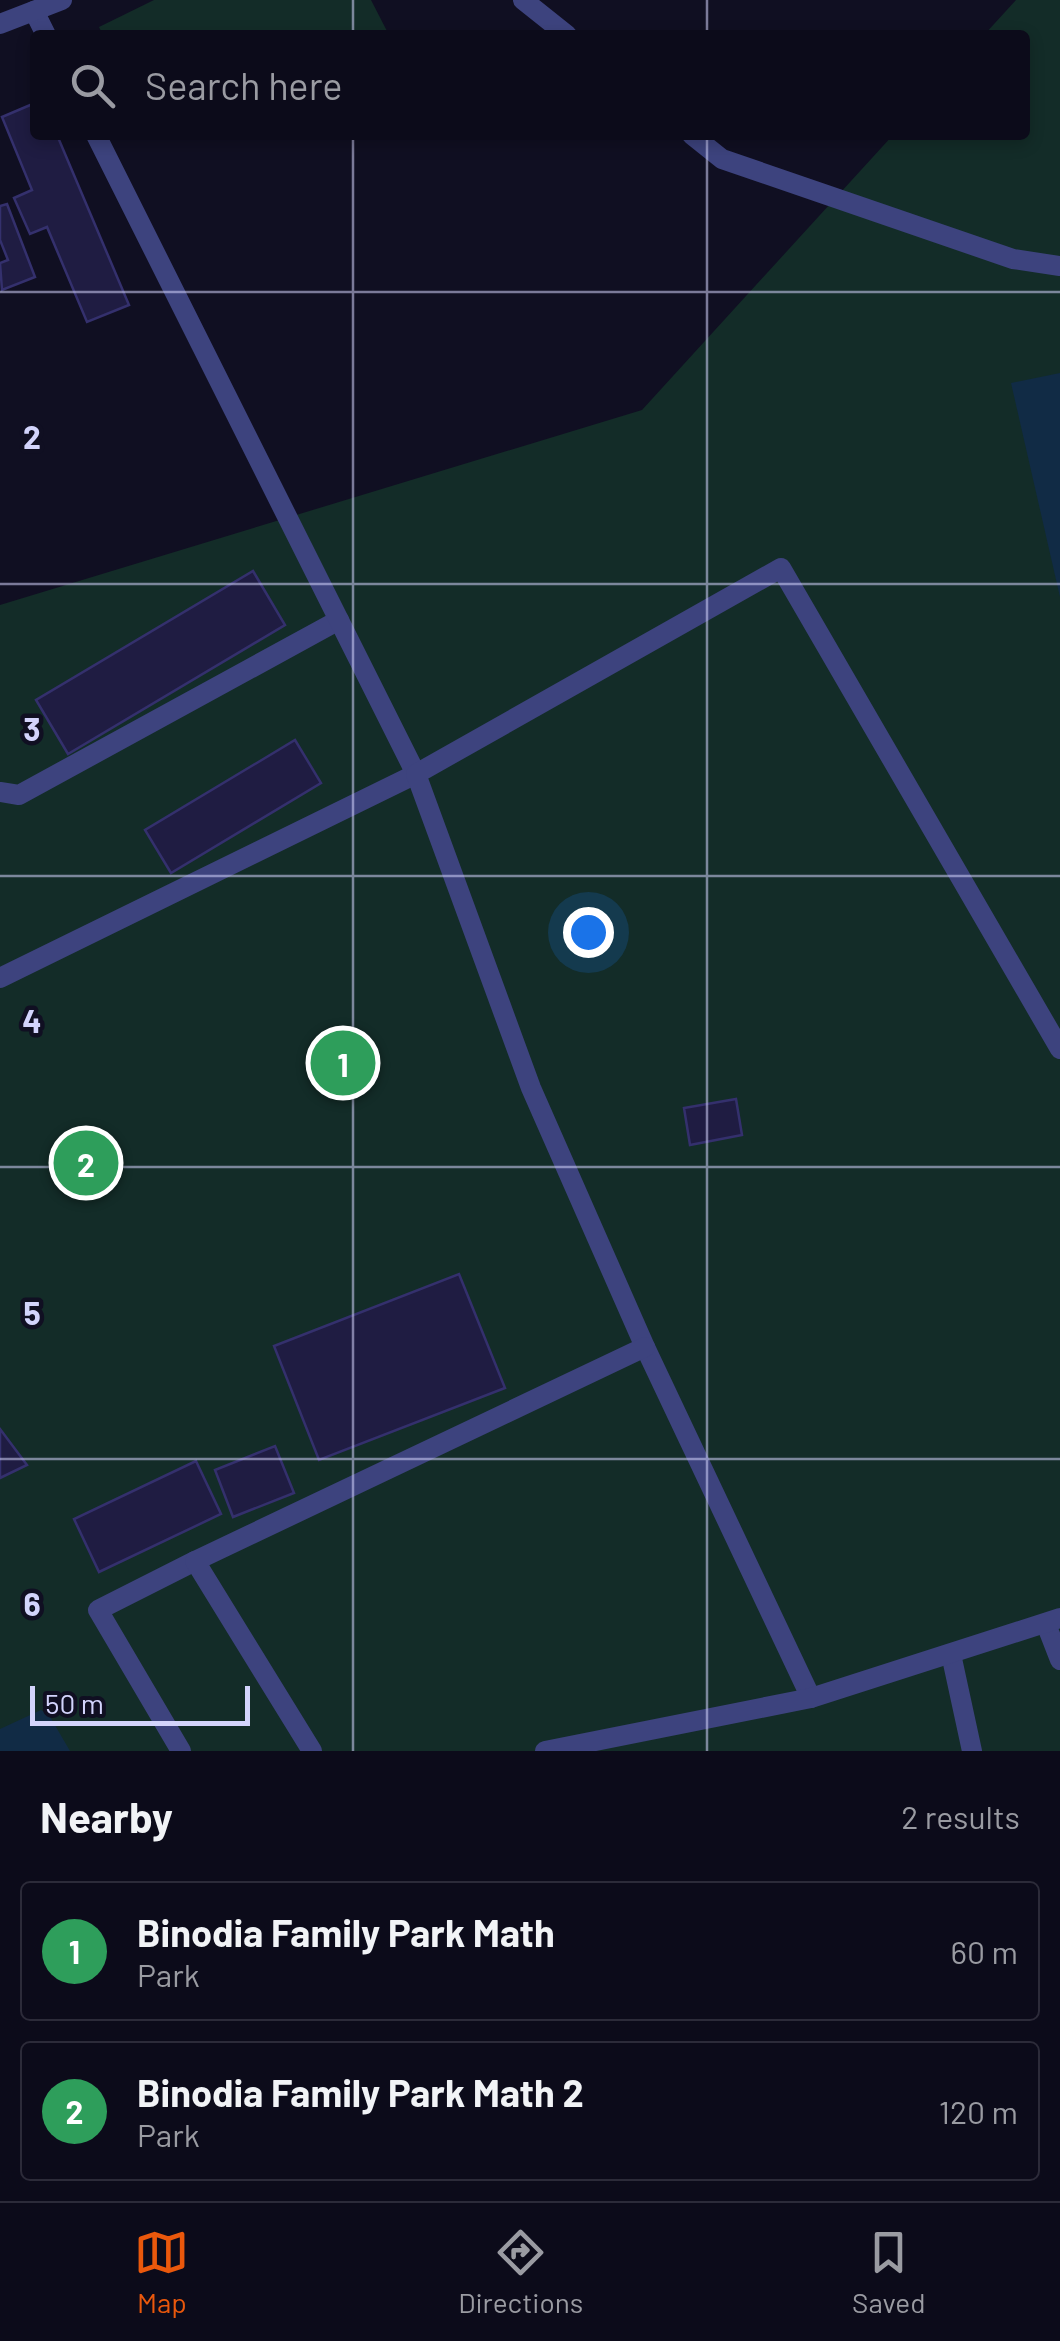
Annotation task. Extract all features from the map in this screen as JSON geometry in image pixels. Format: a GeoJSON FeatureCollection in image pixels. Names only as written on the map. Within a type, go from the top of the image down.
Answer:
{"type":"FeatureCollection","features":[{"type":"Feature","properties":{"kind":"street"},"geometry":{"type":"LineString","coordinates":[[0,24],[62,0]]}},
{"type":"Feature","properties":{"kind":"street"},"geometry":{"type":"LineString","coordinates":[[523,0],[561,30]]}},
{"type":"Feature","properties":{"kind":"street"},"geometry":{"type":"LineString","coordinates":[[34,11],[44,30]]}},
{"type":"Feature","properties":{"kind":"street"},"geometry":{"type":"LineString","coordinates":[[99,140],[416,774],[531,1088],[645,1347],[811,1698]]}},
{"type":"Feature","properties":{"kind":"street"},"geometry":{"type":"LineString","coordinates":[[698,140],[722,159],[1013,259],[1060,266]]}},
{"type":"Feature","properties":{"kind":"street"},"geometry":{"type":"LineString","coordinates":[[0,978],[416,774],[781,568],[1060,1049]]}},
{"type":"Feature","properties":{"kind":"street"},"geometry":{"type":"LineString","coordinates":[[0,792],[19,795],[339,620]]}},
{"type":"Feature","properties":{"kind":"street"},"geometry":{"type":"LineString","coordinates":[[181,1751],[98,1610],[645,1347]]}},
{"type":"Feature","properties":{"kind":"street"},"geometry":{"type":"LineString","coordinates":[[195,1561],[312,1751]]}},
{"type":"Feature","properties":{"kind":"street"},"geometry":{"type":"LineString","coordinates":[[544,1751],[811,1698],[1053,1621],[1060,1660]]}},
{"type":"Feature","properties":{"kind":"street"},"geometry":{"type":"LineString","coordinates":[[951,1654],[972,1751]]}},
{"type":"Feature","properties":{"kind":"green space"},"geometry":{"type":"Polygon","coordinates":[[[154,0],[371,0],[386,30],[100,30],[99,27],[154,0]]]}},
{"type":"Feature","properties":{"kind":"green space"},"geometry":{"type":"Polygon","coordinates":[[[1016,0],[1060,0],[1060,1751],[0,1751],[0,605],[642,410],[888,140],[1030,140],[1030,30],[989,30],[1016,0]]]}},
{"type":"Feature","properties":{"kind":"water"},"geometry":{"type":"Polygon","coordinates":[[[1060,373],[1060,597],[1011,383],[1060,373]]]}},
{"type":"Feature","properties":{"kind":"water"},"geometry":{"type":"Polygon","coordinates":[[[41,1710],[49,1715],[70,1751],[0,1751],[0,1729],[41,1710]]]}},
{"type":"Feature","properties":{"kind":"building"},"geometry":{"type":"Polygon","coordinates":[[[30,105],[30,140],[59,140],[129,305],[87,322],[47,227],[30,234],[14,198],[32,190],[2,117],[30,105]]]}},
{"type":"Feature","properties":{"kind":"building"},"geometry":{"type":"Polygon","coordinates":[[[7,204],[35,277],[2,290],[0,263],[8,260],[0,240],[0,206],[7,204]]]}},
{"type":"Feature","properties":{"kind":"building"},"geometry":{"type":"Polygon","coordinates":[[[253,571],[285,625],[68,754],[36,700],[253,571]]]}},
{"type":"Feature","properties":{"kind":"building"},"geometry":{"type":"Polygon","coordinates":[[[295,740],[321,783],[171,873],[145,830],[295,740]]]}},
{"type":"Feature","properties":{"kind":"building"},"geometry":{"type":"Polygon","coordinates":[[[736,1099],[742,1135],[690,1145],[684,1108],[736,1099]]]}},
{"type":"Feature","properties":{"kind":"building"},"geometry":{"type":"Polygon","coordinates":[[[459,1274],[505,1388],[319,1460],[274,1346],[459,1274]]]}},
{"type":"Feature","properties":{"kind":"building"},"geometry":{"type":"Polygon","coordinates":[[[0,1429],[27,1465],[0,1478],[0,1429]]]}},
{"type":"Feature","properties":{"kind":"building"},"geometry":{"type":"Polygon","coordinates":[[[275,1446],[294,1493],[233,1517],[215,1470],[275,1446]]]}},
{"type":"Feature","properties":{"kind":"building"},"geometry":{"type":"Polygon","coordinates":[[[196,1461],[221,1514],[99,1572],[74,1519],[196,1461]]]}},
{"type":"Feature","properties":{"kind":"place","name":"Binodia Family Park Math"},"geometry":{"type":"Point","coordinates":[343,1063]}},
{"type":"Feature","properties":{"kind":"place","name":"Binodia Family Park Math 2"},"geometry":{"type":"Point","coordinates":[86,1163]}}]}
